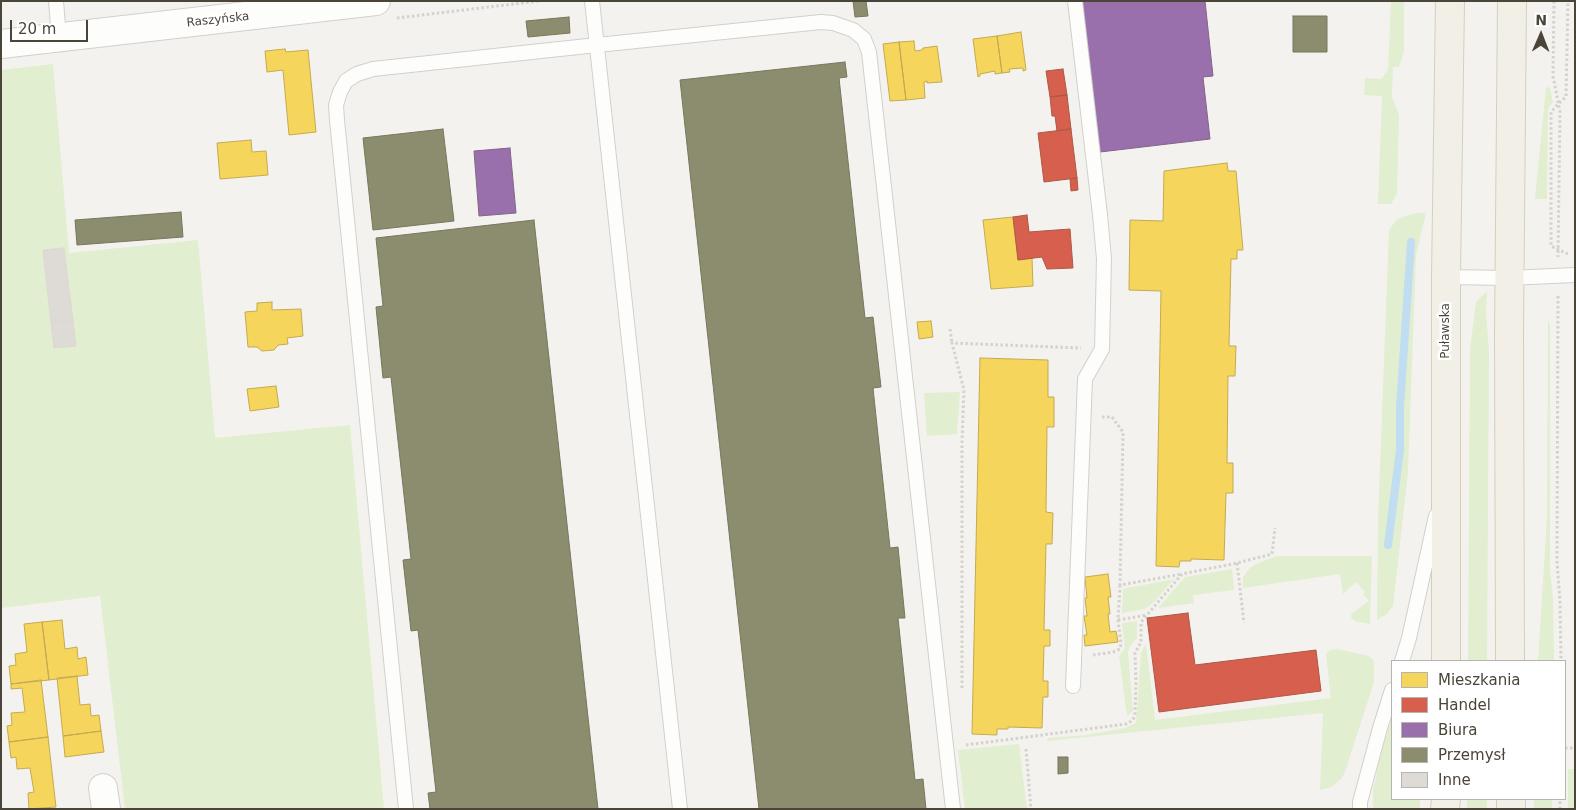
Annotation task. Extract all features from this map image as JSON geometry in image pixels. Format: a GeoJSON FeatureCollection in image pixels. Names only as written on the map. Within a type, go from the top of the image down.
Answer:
{"type":"FeatureCollection","features":[{"type":"Feature","properties":{"kind":"main road","name":"Puławska"},"geometry":{"type":"LineString","coordinates":[[1446,660],[1446,277],[1450,1]]}},
{"type":"Feature","properties":{"kind":"main road"},"geometry":{"type":"LineString","coordinates":[[1510,660],[1512,1]]}},
{"type":"Feature","properties":{"kind":"street","name":"Raszyńska"},"geometry":{"type":"LineString","coordinates":[[1,44],[59,38],[290,6],[376,1]]}},
{"type":"Feature","properties":{"kind":"lane"},"geometry":{"type":"LineString","coordinates":[[56,1],[59,38]]}},
{"type":"Feature","properties":{"kind":"lane"},"geometry":{"type":"LineString","coordinates":[[592,1],[680,809]]}},
{"type":"Feature","properties":{"kind":"lane"},"geometry":{"type":"LineString","coordinates":[[1073,686],[1085,379],[1102,349],[1104,259],[1075,1]]}},
{"type":"Feature","properties":{"kind":"lane"},"geometry":{"type":"LineString","coordinates":[[406,809],[336,105],[340,92],[346,81],[357,74],[373,70],[821,22],[844,25],[853,30],[864,39],[869,52],[953,809]]}},
{"type":"Feature","properties":{"kind":"lane"},"geometry":{"type":"LineString","coordinates":[[1446,277],[1510,278],[1575,275]]}},
{"type":"Feature","properties":{"kind":"lane"},"geometry":{"type":"LineString","coordinates":[[1402,660],[1409,638],[1446,472]]}},
{"type":"Feature","properties":{"kind":"lane"},"geometry":{"type":"LineString","coordinates":[[1360,809],[1360,802],[1377,737],[1391,693]]}},
{"type":"Feature","properties":{"kind":"path"},"geometry":{"type":"LineString","coordinates":[[1554,1],[1553,76],[1558,103],[1560,112],[1558,251],[1551,246],[1552,112],[1558,103],[1566,97],[1568,1]]}},
{"type":"Feature","properties":{"kind":"path"},"geometry":{"type":"LineString","coordinates":[[1558,307],[1557,562],[1561,660]]}},
{"type":"Feature","properties":{"kind":"path"},"geometry":{"type":"LineString","coordinates":[[950,329],[964,390],[962,441],[962,691]]}},
{"type":"Feature","properties":{"kind":"path"},"geometry":{"type":"LineString","coordinates":[[952,343],[1102,349]]}},
{"type":"Feature","properties":{"kind":"path"},"geometry":{"type":"LineString","coordinates":[[1074,658],[1113,652],[1120,649],[1121,644],[1118,620],[1123,432],[1112,418],[1084,417]]}},
{"type":"Feature","properties":{"kind":"path"},"geometry":{"type":"LineString","coordinates":[[1120,585],[1237,563],[1272,554],[1275,528]]}},
{"type":"Feature","properties":{"kind":"path"},"geometry":{"type":"LineString","coordinates":[[1237,563],[1244,623]]}},
{"type":"Feature","properties":{"kind":"path"},"geometry":{"type":"LineString","coordinates":[[964,740],[964,745],[1126,724],[1132,720],[1135,715],[1136,698],[1134,653],[1141,642],[1141,622],[1182,574]]}},
{"type":"Feature","properties":{"kind":"path"},"geometry":{"type":"LineString","coordinates":[[1118,620],[1147,615]]}},
{"type":"Feature","properties":{"kind":"path"},"geometry":{"type":"LineString","coordinates":[[1026,749],[1032,809]]}},
{"type":"Feature","properties":{"kind":"green space"},"geometry":{"type":"Polygon","coordinates":[[[1391,1],[1404,1],[1404,51],[1399,67],[1393,67],[1392,97],[1399,115],[1397,194],[1391,204],[1378,204],[1382,96],[1364,95],[1365,78],[1381,79],[1388,70],[1391,1]]]}},
{"type":"Feature","properties":{"kind":"green space"},"geometry":{"type":"Polygon","coordinates":[[[53,64],[69,253],[198,240],[215,438],[350,425],[384,809],[125,809],[100,596],[1,608],[1,70],[53,64]]]}},
{"type":"Feature","properties":{"kind":"green space"},"geometry":{"type":"Polygon","coordinates":[[[1546,87],[1550,88],[1553,102],[1548,109],[1547,199],[1535,199],[1546,87]]]}},
{"type":"Feature","properties":{"kind":"green space"},"geometry":{"type":"Polygon","coordinates":[[[1416,213],[1426,213],[1416,255],[1408,472],[1393,606],[1387,614],[1377,620],[1378,520],[1389,230],[1397,219],[1416,213]]]}},
{"type":"Feature","properties":{"kind":"green space"},"geometry":{"type":"Polygon","coordinates":[[[1487,291],[1486,312],[1489,350],[1487,660],[1468,660],[1470,349],[1476,302],[1487,291]]]}},
{"type":"Feature","properties":{"kind":"green space"},"geometry":{"type":"Polygon","coordinates":[[[1548,318],[1550,328],[1550,570],[1553,599],[1554,660],[1538,660],[1547,516],[1548,318]]]}},
{"type":"Feature","properties":{"kind":"green space"},"geometry":{"type":"Polygon","coordinates":[[[960,392],[957,434],[927,436],[924,393],[960,392]]]}},
{"type":"Feature","properties":{"kind":"green space"},"geometry":{"type":"Polygon","coordinates":[[[1277,556],[1372,556],[1370,624],[1355,621],[1351,618],[1351,614],[1369,601],[1363,594],[1365,592],[1356,582],[1343,594],[1340,574],[1243,588],[1243,577],[1250,568],[1277,556]]]}},
{"type":"Feature","properties":{"kind":"green space"},"geometry":{"type":"Polygon","coordinates":[[[1232,569],[1234,590],[1193,595],[1194,603],[1158,608],[1185,577],[1232,569]]]}},
{"type":"Feature","properties":{"kind":"green space"},"geometry":{"type":"Polygon","coordinates":[[[1174,579],[1154,602],[1145,609],[1122,613],[1123,589],[1174,579]]]}},
{"type":"Feature","properties":{"kind":"green space"},"geometry":{"type":"Polygon","coordinates":[[[1137,621],[1137,638],[1130,646],[1128,652],[1133,711],[1127,716],[1119,656],[1125,648],[1122,623],[1137,621]]]}},
{"type":"Feature","properties":{"kind":"green space"},"geometry":{"type":"Polygon","coordinates":[[[1146,644],[1155,720],[1331,698],[1326,654],[1330,650],[1337,649],[1369,656],[1374,661],[1374,682],[1345,772],[1341,779],[1331,787],[1320,790],[1323,713],[1047,741],[1048,738],[1086,735],[1125,728],[1136,723],[1141,653],[1146,644]]]}},
{"type":"Feature","properties":{"kind":"green space"},"geometry":{"type":"Polygon","coordinates":[[[1391,720],[1391,800],[1420,800],[1420,809],[1373,809],[1373,791],[1381,752],[1391,720]]]}},
{"type":"Feature","properties":{"kind":"green space"},"geometry":{"type":"Polygon","coordinates":[[[1019,744],[1027,809],[965,809],[958,750],[1019,744]]]}},
{"type":"Feature","properties":{"kind":"green space"},"geometry":{"type":"Polygon","coordinates":[[[1568,769],[1575,769],[1575,809],[1568,809],[1568,769]]]}},
{"type":"Feature","properties":{"kind":"green space"},"geometry":{"type":"Polygon","coordinates":[[[1467,800],[1487,800],[1487,809],[1467,809],[1467,800]]]}},
{"type":"Feature","properties":{"kind":"green space"},"geometry":{"type":"Polygon","coordinates":[[[1534,800],[1552,800],[1552,809],[1534,809],[1534,800]]]}},
{"type":"Feature","properties":{"kind":"building: Mieszkania"},"geometry":{"type":"Polygon","coordinates":[[[1021,32],[1026,70],[1023,71],[1023,68],[1009,69],[1010,72],[1002,73],[997,36],[1021,32]]]}},
{"type":"Feature","properties":{"kind":"building: Mieszkania"},"geometry":{"type":"Polygon","coordinates":[[[997,36],[1002,73],[995,74],[995,71],[980,74],[978,77],[973,39],[997,36]]]}},
{"type":"Feature","properties":{"kind":"building: Mieszkania"},"geometry":{"type":"Polygon","coordinates":[[[914,41],[915,51],[937,46],[942,82],[924,82],[925,98],[906,100],[899,42],[914,41]]]}},
{"type":"Feature","properties":{"kind":"building: Mieszkania"},"geometry":{"type":"Polygon","coordinates":[[[899,42],[906,100],[890,101],[883,44],[899,42]]]}},
{"type":"Feature","properties":{"kind":"building: Mieszkania"},"geometry":{"type":"Polygon","coordinates":[[[285,49],[286,52],[308,50],[316,132],[289,135],[283,70],[267,72],[265,51],[285,49]]]}},
{"type":"Feature","properties":{"kind":"building: Mieszkania"},"geometry":{"type":"Polygon","coordinates":[[[251,140],[252,152],[266,151],[268,175],[220,179],[217,143],[251,140]]]}},
{"type":"Feature","properties":{"kind":"building: Mieszkania"},"geometry":{"type":"Polygon","coordinates":[[[1227,163],[1228,171],[1236,171],[1243,250],[1237,250],[1237,259],[1231,259],[1229,346],[1236,346],[1235,376],[1228,376],[1227,463],[1233,463],[1233,493],[1226,493],[1224,560],[1191,559],[1191,561],[1180,561],[1179,567],[1156,566],[1161,291],[1129,290],[1130,220],[1163,221],[1164,171],[1227,163]]]}},
{"type":"Feature","properties":{"kind":"building: Mieszkania"},"geometry":{"type":"Polygon","coordinates":[[[1013,217],[1018,260],[1032,258],[1033,286],[991,289],[983,220],[1013,217]]]}},
{"type":"Feature","properties":{"kind":"building: Mieszkania"},"geometry":{"type":"Polygon","coordinates":[[[272,302],[272,310],[301,309],[303,336],[287,338],[288,344],[278,345],[274,350],[262,351],[257,347],[248,347],[245,312],[257,311],[257,303],[272,302]]]}},
{"type":"Feature","properties":{"kind":"building: Mieszkania"},"geometry":{"type":"Polygon","coordinates":[[[931,321],[933,337],[919,339],[917,322],[931,321]]]}},
{"type":"Feature","properties":{"kind":"building: Mieszkania"},"geometry":{"type":"Polygon","coordinates":[[[980,358],[1048,360],[1048,397],[1054,397],[1054,427],[1047,427],[1046,512],[1053,513],[1052,544],[1046,544],[1044,630],[1050,630],[1050,646],[1044,646],[1043,681],[1048,681],[1048,697],[1043,697],[1042,728],[1008,727],[1008,729],[997,729],[997,735],[972,734],[980,358]]]}},
{"type":"Feature","properties":{"kind":"building: Mieszkania"},"geometry":{"type":"Polygon","coordinates":[[[276,386],[279,407],[250,411],[247,389],[276,386]]]}},
{"type":"Feature","properties":{"kind":"building: Mieszkania"},"geometry":{"type":"Polygon","coordinates":[[[1108,574],[1111,597],[1108,597],[1110,632],[1116,631],[1118,642],[1085,646],[1084,635],[1087,635],[1084,616],[1087,616],[1085,598],[1087,598],[1085,577],[1108,574]]]}},
{"type":"Feature","properties":{"kind":"building: Mieszkania"},"geometry":{"type":"Polygon","coordinates":[[[62,620],[65,649],[77,647],[78,659],[86,657],[88,675],[49,680],[42,622],[62,620]]]}},
{"type":"Feature","properties":{"kind":"building: Mieszkania"},"geometry":{"type":"Polygon","coordinates":[[[42,622],[49,680],[11,684],[9,666],[16,665],[15,654],[27,652],[24,624],[42,622]]]}},
{"type":"Feature","properties":{"kind":"building: Mieszkania"},"geometry":{"type":"Polygon","coordinates":[[[77,676],[80,705],[90,704],[91,716],[99,715],[101,731],[63,736],[57,678],[77,676]]]}},
{"type":"Feature","properties":{"kind":"building: Mieszkania"},"geometry":{"type":"Polygon","coordinates":[[[41,680],[48,737],[9,742],[7,726],[12,725],[11,713],[25,712],[22,688],[11,689],[11,684],[41,680]]]}},
{"type":"Feature","properties":{"kind":"building: Mieszkania"},"geometry":{"type":"Polygon","coordinates":[[[101,731],[104,752],[65,757],[63,736],[101,731]]]}},
{"type":"Feature","properties":{"kind":"building: Mieszkania"},"geometry":{"type":"Polygon","coordinates":[[[48,737],[56,807],[29,809],[28,793],[34,792],[30,768],[17,769],[16,757],[11,758],[9,742],[48,737]]]}},
{"type":"Feature","properties":{"kind":"building: Handel"},"geometry":{"type":"Polygon","coordinates":[[[1063,69],[1067,95],[1050,97],[1046,71],[1063,69]]]}},
{"type":"Feature","properties":{"kind":"building: Handel"},"geometry":{"type":"Polygon","coordinates":[[[1067,95],[1071,129],[1057,131],[1055,116],[1052,116],[1050,97],[1067,95]]]}},
{"type":"Feature","properties":{"kind":"building: Handel"},"geometry":{"type":"Polygon","coordinates":[[[1071,129],[1077,178],[1044,182],[1038,133],[1071,129]]]}},
{"type":"Feature","properties":{"kind":"building: Handel"},"geometry":{"type":"Polygon","coordinates":[[[1077,178],[1078,190],[1071,191],[1070,179],[1077,178]]]}},
{"type":"Feature","properties":{"kind":"building: Handel"},"geometry":{"type":"Polygon","coordinates":[[[1027,215],[1029,232],[1070,229],[1073,268],[1047,269],[1042,257],[1018,260],[1013,217],[1027,215]]]}},
{"type":"Feature","properties":{"kind":"building: Handel"},"geometry":{"type":"Polygon","coordinates":[[[1188,613],[1195,665],[1316,650],[1321,691],[1159,712],[1147,618],[1188,613]]]}},
{"type":"Feature","properties":{"kind":"building: Biura"},"geometry":{"type":"Polygon","coordinates":[[[1082,1],[1205,1],[1213,76],[1203,77],[1210,139],[1100,152],[1082,1]]]}},
{"type":"Feature","properties":{"kind":"building: Biura"},"geometry":{"type":"Polygon","coordinates":[[[510,148],[516,213],[479,216],[474,151],[510,148]]]}},
{"type":"Feature","properties":{"kind":"building: Przemysł"},"geometry":{"type":"Polygon","coordinates":[[[853,1],[866,1],[868,16],[855,17],[853,1]]]}},
{"type":"Feature","properties":{"kind":"building: Przemysł"},"geometry":{"type":"Polygon","coordinates":[[[1293,16],[1327,16],[1327,52],[1293,52],[1293,16]]]}},
{"type":"Feature","properties":{"kind":"building: Przemysł"},"geometry":{"type":"Polygon","coordinates":[[[569,17],[570,33],[528,37],[526,21],[569,17]]]}},
{"type":"Feature","properties":{"kind":"building: Przemysł"},"geometry":{"type":"Polygon","coordinates":[[[845,62],[847,77],[839,78],[865,318],[873,317],[881,387],[873,388],[890,548],[898,547],[905,618],[898,618],[915,780],[923,779],[926,809],[759,809],[680,80],[845,62]]]}},
{"type":"Feature","properties":{"kind":"building: Przemysł"},"geometry":{"type":"Polygon","coordinates":[[[443,129],[454,221],[373,230],[363,138],[443,129]]]}},
{"type":"Feature","properties":{"kind":"building: Przemysł"},"geometry":{"type":"Polygon","coordinates":[[[181,212],[183,237],[77,245],[75,220],[181,212]]]}},
{"type":"Feature","properties":{"kind":"building: Przemysł"},"geometry":{"type":"Polygon","coordinates":[[[534,220],[598,809],[430,809],[428,793],[436,792],[418,630],[411,631],[403,560],[411,559],[391,377],[383,378],[376,307],[383,306],[376,238],[534,220]]]}},
{"type":"Feature","properties":{"kind":"building: Przemysł"},"geometry":{"type":"Polygon","coordinates":[[[1058,757],[1068,757],[1068,773],[1058,774],[1058,757]]]}},
{"type":"Feature","properties":{"kind":"building: Inne"},"geometry":{"type":"Polygon","coordinates":[[[64,248],[73,321],[51,323],[43,250],[64,248]]]}},
{"type":"Feature","properties":{"kind":"building: Inne"},"geometry":{"type":"Polygon","coordinates":[[[73,321],[76,346],[54,348],[51,323],[73,321]]]}},
{"type":"Feature","properties":{"kind":"waterway"},"geometry":{"type":"LineString","coordinates":[[1388,545],[1400,450],[1400,407],[1411,242]]}}]}
